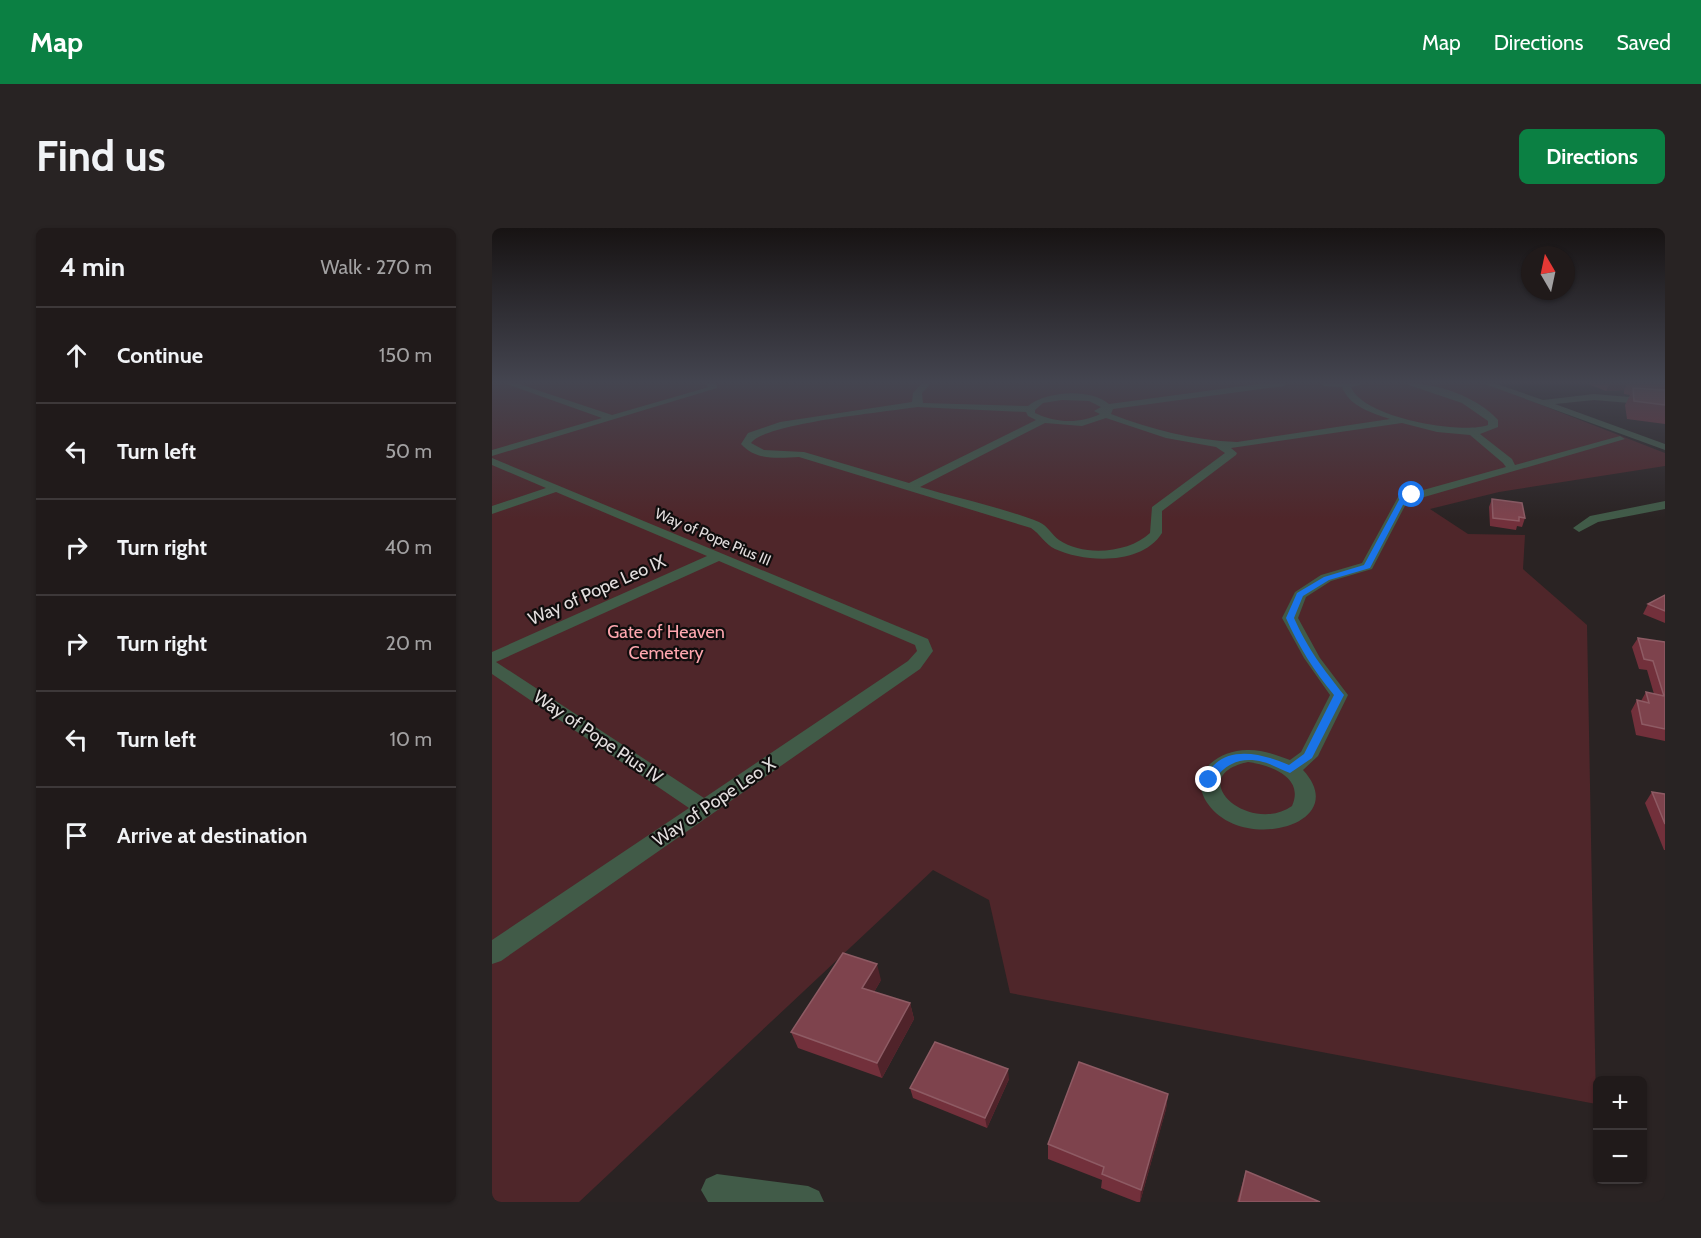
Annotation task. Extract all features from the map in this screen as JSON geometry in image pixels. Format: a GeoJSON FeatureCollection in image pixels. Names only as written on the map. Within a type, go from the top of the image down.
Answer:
{"type":"FeatureCollection","features":[{"type":"Feature","properties":{"kind":"street"},"geometry":{"type":"LineString","coordinates":[[492,453],[576,428]]}},
{"type":"Feature","properties":{"kind":"street"},"geometry":{"type":"LineString","coordinates":[[770,428],[752,435],[746,444],[752,450],[767,454],[800,454],[1035,525],[1043,529],[1047,537],[1057,545],[1072,551],[1114,553],[1133,550],[1147,544],[1156,535],[1158,525],[1155,517],[1156,510],[1232,453],[1220,445]]}},
{"type":"Feature","properties":{"kind":"street"},"geometry":{"type":"LineString","coordinates":[[910,487],[1027,428]]}},
{"type":"Feature","properties":{"kind":"street"},"geometry":{"type":"LineString","coordinates":[[1146,428],[1184,439],[1220,445],[1237,445],[1346,428]]}},
{"type":"Feature","properties":{"kind":"street"},"geometry":{"type":"LineString","coordinates":[[1437,428],[1472,432],[1487,428]]}},
{"type":"Feature","properties":{"kind":"street"},"geometry":{"type":"LineString","coordinates":[[1614,428],[1665,447]]}},
{"type":"Feature","properties":{"kind":"street"},"geometry":{"type":"LineString","coordinates":[[1472,432],[1508,461],[1512,469]]}},
{"type":"Feature","properties":{"kind":"street"},"geometry":{"type":"LineString","coordinates":[[1290,770],[1308,756],[1339,695],[1316,667],[1301,643],[1290,618],[1300,595],[1326,578],[1367,566],[1402,500],[1412,495],[1620,439]]}},
{"type":"Feature","properties":{"kind":"street","name":"Way of Pope Pius III"},"geometry":{"type":"LineString","coordinates":[[492,461],[922,642]]}},
{"type":"Feature","properties":{"kind":"street"},"geometry":{"type":"LineString","coordinates":[[492,510],[556,488]]}},
{"type":"Feature","properties":{"kind":"street"},"geometry":{"type":"LineString","coordinates":[[1579,528],[1594,519],[1665,505]]}},
{"type":"Feature","properties":{"kind":"street","name":"Way of Pope Leo IX"},"geometry":{"type":"LineString","coordinates":[[492,658],[717,557]]}},
{"type":"Feature","properties":{"kind":"street","name":"Way of Pope Leo X"},"geometry":{"type":"LineString","coordinates":[[492,953],[914,665],[925,651],[922,642]]}},
{"type":"Feature","properties":{"kind":"street","name":"Way of Pope Pius IV"},"geometry":{"type":"LineString","coordinates":[[492,666],[705,808]]}},
{"type":"Feature","properties":{"kind":"street"},"geometry":{"type":"LineString","coordinates":[[1234,758],[1263,758],[1290,770],[1300,779],[1305,790],[1304,801],[1294,814],[1274,822],[1258,822],[1234,815],[1216,802],[1210,791],[1209,780],[1214,771],[1222,763],[1234,758]]}},
{"type":"Feature","properties":{"kind":"street"},"geometry":{"type":"LineString","coordinates":[[717,1190],[808,1202]]}},
{"type":"Feature","properties":{"kind":"green space","name":"Gate of Heaven Cemetery"},"geometry":{"type":"Polygon","coordinates":[[[492,428],[1602,428],[1665,453],[1665,466],[1499,492],[1430,509],[1468,534],[1525,535],[1523,569],[1587,625],[1595,1076],[1593,1076],[1593,1103],[1010,993],[989,900],[933,870],[579,1202],[492,1202],[492,428]]]}},
{"type":"Feature","properties":{"kind":"building"},"geometry":{"type":"Polygon","coordinates":[[[1492,499],[1522,503],[1525,518],[1519,517],[1519,521],[1493,518],[1492,499]]]}},
{"type":"Feature","properties":{"kind":"building"},"geometry":{"type":"Polygon","coordinates":[[[1665,595],[1665,611],[1648,604],[1665,595]]]}},
{"type":"Feature","properties":{"kind":"building"},"geometry":{"type":"Polygon","coordinates":[[[1638,638],[1665,642],[1665,729],[1642,724],[1637,700],[1649,703],[1646,692],[1664,696],[1653,661],[1644,659],[1638,638]]]}},
{"type":"Feature","properties":{"kind":"building"},"geometry":{"type":"Polygon","coordinates":[[[1652,792],[1665,794],[1665,824],[1652,792]]]}},
{"type":"Feature","properties":{"kind":"building"},"geometry":{"type":"Polygon","coordinates":[[[843,953],[877,964],[862,988],[910,1003],[877,1063],[791,1032],[843,953]]]}},
{"type":"Feature","properties":{"kind":"building"},"geometry":{"type":"Polygon","coordinates":[[[935,1042],[1008,1069],[985,1118],[910,1088],[935,1042]]]}},
{"type":"Feature","properties":{"kind":"building"},"geometry":{"type":"Polygon","coordinates":[[[1079,1062],[1168,1094],[1141,1190],[1102,1174],[1104,1167],[1048,1144],[1079,1062]]]}},
{"type":"Feature","properties":{"kind":"building"},"geometry":{"type":"Polygon","coordinates":[[[1246,1171],[1320,1202],[1239,1202],[1246,1171]]]}},
{"type":"Feature","properties":{"kind":"route"},"geometry":{"type":"LineString","coordinates":[[1209,780],[1222,763],[1234,758],[1248,756],[1263,758],[1278,762],[1290,770],[1308,756],[1339,695],[1316,667],[1301,643],[1290,618],[1300,595],[1326,578],[1367,566],[1402,500],[1412,495]]}}]}
